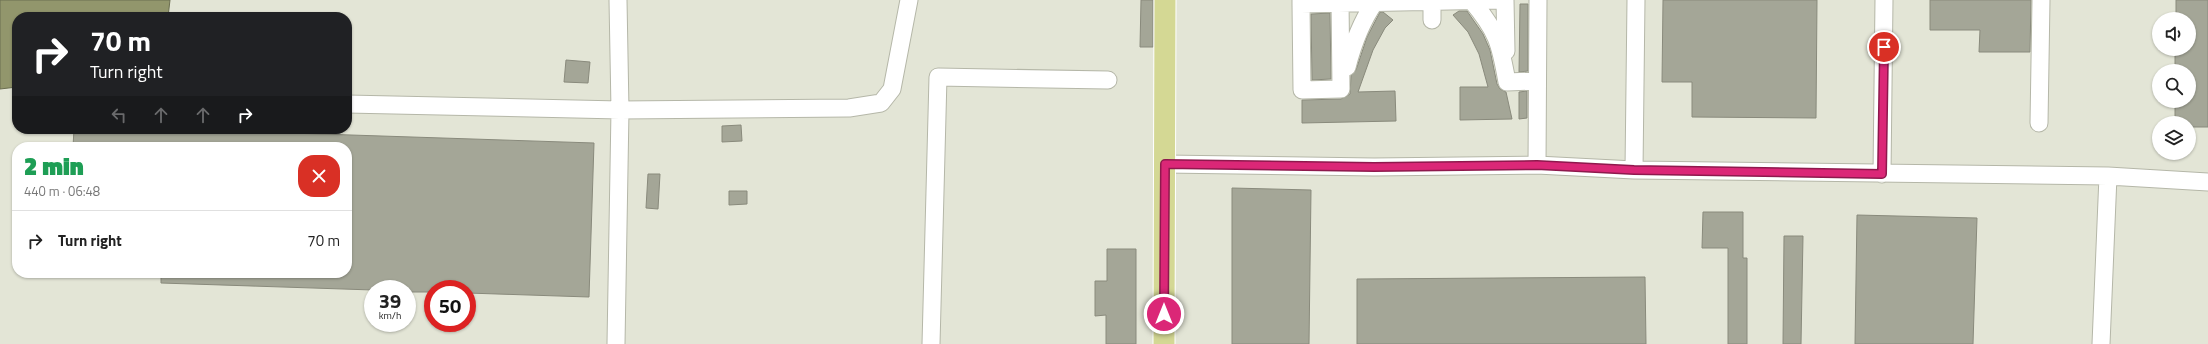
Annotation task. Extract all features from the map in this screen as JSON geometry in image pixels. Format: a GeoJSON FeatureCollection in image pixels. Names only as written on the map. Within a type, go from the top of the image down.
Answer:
{"type":"FeatureCollection","features":[{"type":"Feature","properties":{"kind":"main road"},"geometry":{"type":"LineString","coordinates":[[1164,344],[1165,0]]}},
{"type":"Feature","properties":{"kind":"lane"},"geometry":{"type":"LineString","coordinates":[[616,344],[620,110],[618,0]]}},
{"type":"Feature","properties":{"kind":"lane"},"geometry":{"type":"LineString","coordinates":[[352,104],[620,110],[849,108],[881,102],[892,89],[909,0]]}},
{"type":"Feature","properties":{"kind":"lane"},"geometry":{"type":"LineString","coordinates":[[1471,0],[1490,24],[1501,48],[1507,82]]}},
{"type":"Feature","properties":{"kind":"lane"},"geometry":{"type":"LineString","coordinates":[[1341,89],[1302,90],[1301,2],[1499,0]]}},
{"type":"Feature","properties":{"kind":"lane"},"geometry":{"type":"LineString","coordinates":[[1505,0],[1507,82]]}},
{"type":"Feature","properties":{"kind":"lane"},"geometry":{"type":"LineString","coordinates":[[1537,165],[1538,0]]}},
{"type":"Feature","properties":{"kind":"lane"},"geometry":{"type":"LineString","coordinates":[[1634,170],[1636,0]]}},
{"type":"Feature","properties":{"kind":"lane"},"geometry":{"type":"LineString","coordinates":[[1882,174],[1884,0]]}},
{"type":"Feature","properties":{"kind":"lane"},"geometry":{"type":"LineString","coordinates":[[2039,123],[2041,0]]}},
{"type":"Feature","properties":{"kind":"lane"},"geometry":{"type":"LineString","coordinates":[[1340,1],[1341,89]]}},
{"type":"Feature","properties":{"kind":"lane"},"geometry":{"type":"LineString","coordinates":[[1432,1],[1432,20]]}},
{"type":"Feature","properties":{"kind":"lane"},"geometry":{"type":"LineString","coordinates":[[1341,89],[1352,47],[1365,16],[1375,2]]}},
{"type":"Feature","properties":{"kind":"lane"},"geometry":{"type":"LineString","coordinates":[[931,344],[938,77],[1108,80]]}},
{"type":"Feature","properties":{"kind":"lane"},"geometry":{"type":"LineString","coordinates":[[1507,82],[1537,81]]}},
{"type":"Feature","properties":{"kind":"lane"},"geometry":{"type":"LineString","coordinates":[[1165,164],[1374,167],[1537,165],[1634,170],[2108,176],[2208,182]]}},
{"type":"Feature","properties":{"kind":"lane"},"geometry":{"type":"LineString","coordinates":[[2101,344],[2108,176]]}},
{"type":"Feature","properties":{"kind":"shaded area"},"geometry":{"type":"Polygon","coordinates":[[[0,0],[170,0],[169,12],[12,12],[12,88],[0,89],[0,0]]]}},
{"type":"Feature","properties":{"kind":"building"},"geometry":{"type":"Polygon","coordinates":[[[1141,0],[1153,0],[1153,47],[1140,47],[1141,0]]]}},
{"type":"Feature","properties":{"kind":"building"},"geometry":{"type":"Polygon","coordinates":[[[1663,0],[1817,0],[1816,118],[1692,117],[1692,82],[1662,82],[1663,0]]]}},
{"type":"Feature","properties":{"kind":"building"},"geometry":{"type":"Polygon","coordinates":[[[1930,0],[2031,0],[2030,52],[1979,52],[1980,30],[1930,30],[1930,0]]]}},
{"type":"Feature","properties":{"kind":"building"},"geometry":{"type":"Polygon","coordinates":[[[2176,0],[2208,0],[2208,127],[2196,127],[2196,116],[2175,116],[2175,108],[2196,108],[2196,64],[2175,64],[2175,56],[2196,56],[2196,12],[2176,12],[2176,0]]]}},
{"type":"Feature","properties":{"kind":"building"},"geometry":{"type":"Polygon","coordinates":[[[1520,4],[1528,4],[1528,71],[1519,72],[1520,4]]]}},
{"type":"Feature","properties":{"kind":"building"},"geometry":{"type":"Polygon","coordinates":[[[1459,11],[1467,11],[1483,34],[1490,50],[1497,84],[1500,89],[1506,92],[1512,119],[1460,120],[1460,87],[1488,87],[1479,54],[1468,32],[1453,15],[1459,11]]]}},
{"type":"Feature","properties":{"kind":"building"},"geometry":{"type":"Polygon","coordinates":[[[1380,12],[1383,12],[1393,20],[1385,28],[1373,50],[1358,92],[1395,91],[1396,121],[1302,123],[1302,100],[1341,99],[1350,94],[1351,76],[1356,70],[1367,37],[1380,12]]]}},
{"type":"Feature","properties":{"kind":"building"},"geometry":{"type":"Polygon","coordinates":[[[1330,13],[1331,79],[1312,80],[1311,14],[1330,13]]]}},
{"type":"Feature","properties":{"kind":"building"},"geometry":{"type":"Polygon","coordinates":[[[566,60],[590,62],[588,83],[564,82],[566,60]]]}},
{"type":"Feature","properties":{"kind":"building"},"geometry":{"type":"Polygon","coordinates":[[[1527,91],[1527,118],[1519,119],[1519,92],[1527,91]]]}},
{"type":"Feature","properties":{"kind":"building"},"geometry":{"type":"Polygon","coordinates":[[[741,125],[742,141],[722,142],[722,126],[741,125]]]}},
{"type":"Feature","properties":{"kind":"building"},"geometry":{"type":"Polygon","coordinates":[[[74,134],[320,134],[594,143],[589,297],[476,293],[476,280],[424,280],[424,292],[416,292],[416,280],[364,280],[364,290],[161,283],[161,278],[352,278],[352,142],[73,142],[74,134]]]}},
{"type":"Feature","properties":{"kind":"building"},"geometry":{"type":"Polygon","coordinates":[[[648,174],[660,174],[658,209],[646,208],[648,174]]]}},
{"type":"Feature","properties":{"kind":"building"},"geometry":{"type":"Polygon","coordinates":[[[1232,188],[1311,190],[1309,344],[1232,344],[1232,188]]]}},
{"type":"Feature","properties":{"kind":"building"},"geometry":{"type":"Polygon","coordinates":[[[729,191],[747,191],[747,204],[729,205],[729,191]]]}},
{"type":"Feature","properties":{"kind":"building"},"geometry":{"type":"Polygon","coordinates":[[[1703,212],[1743,212],[1743,258],[1747,258],[1747,344],[1728,344],[1728,248],[1702,248],[1703,212]]]}},
{"type":"Feature","properties":{"kind":"building"},"geometry":{"type":"Polygon","coordinates":[[[1857,215],[1977,218],[1973,344],[1855,344],[1857,215]]]}},
{"type":"Feature","properties":{"kind":"building"},"geometry":{"type":"Polygon","coordinates":[[[1784,236],[1803,236],[1801,344],[1783,344],[1784,236]]]}},
{"type":"Feature","properties":{"kind":"building"},"geometry":{"type":"Polygon","coordinates":[[[1107,249],[1136,249],[1136,344],[1106,344],[1106,315],[1095,316],[1095,281],[1107,281],[1107,249]]]}},
{"type":"Feature","properties":{"kind":"building"},"geometry":{"type":"Polygon","coordinates":[[[1645,277],[1646,344],[1357,344],[1357,279],[1645,277]]]}},
{"type":"Feature","properties":{"kind":"route"},"geometry":{"type":"LineString","coordinates":[[1164,314],[1165,164],[1374,167],[1537,165],[1634,170],[1882,174],[1884,47]]}}]}
